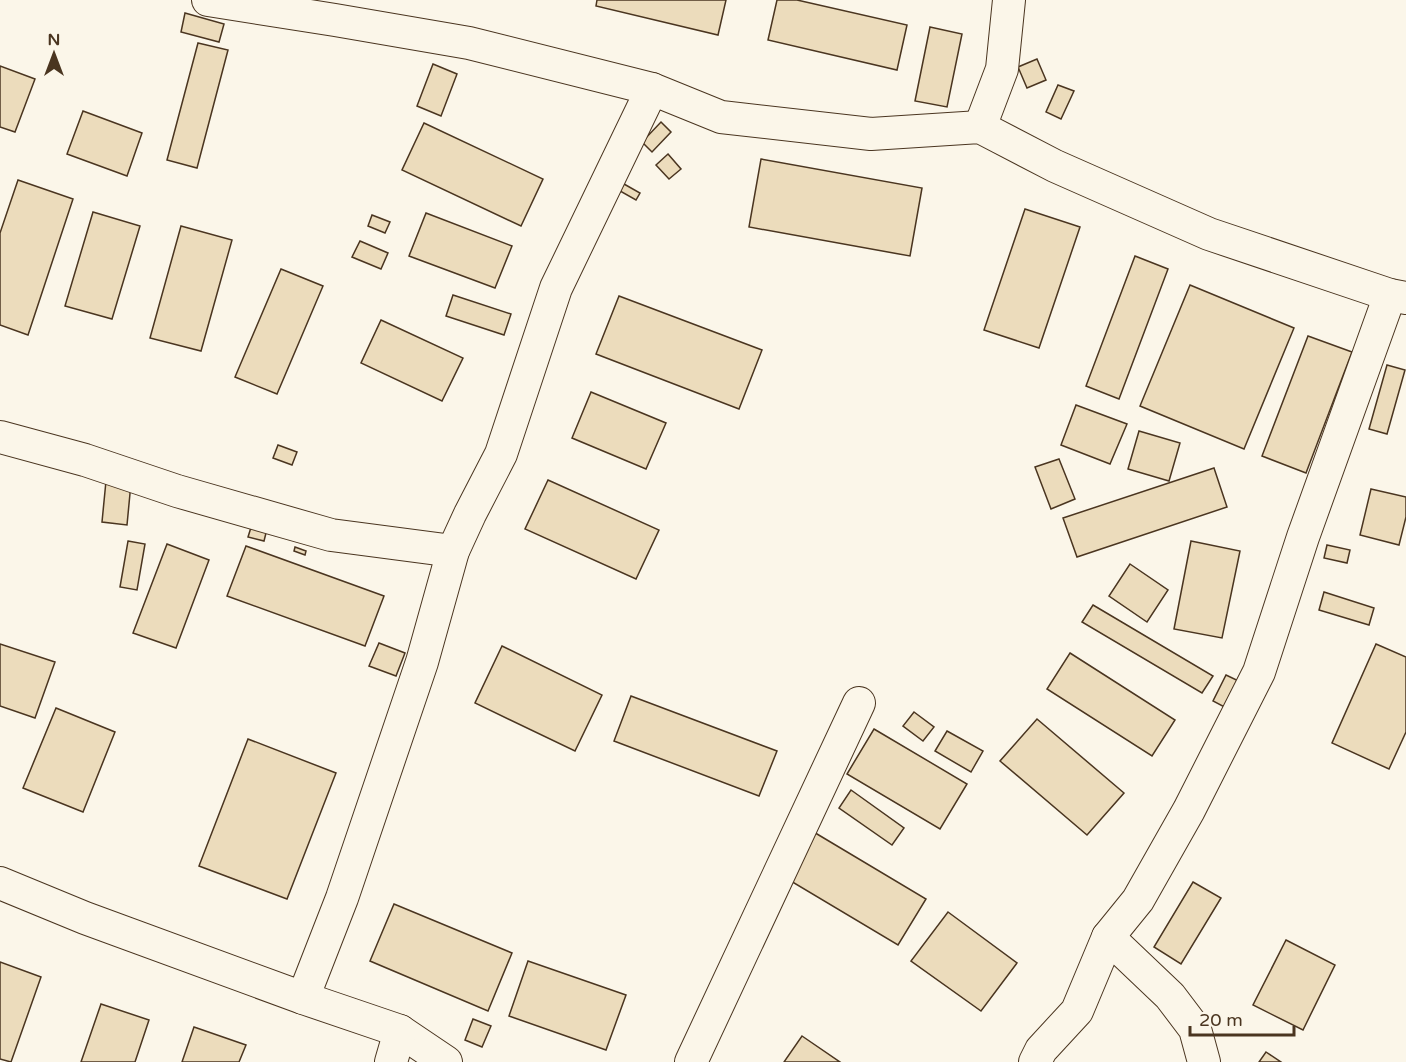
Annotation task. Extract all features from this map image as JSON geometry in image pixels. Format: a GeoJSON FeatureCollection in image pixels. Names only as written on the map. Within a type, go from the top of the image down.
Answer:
{"type":"FeatureCollection","features":[{"type":"Feature","properties":{"kind":"street"},"geometry":{"type":"LineString","coordinates":[[208,0],[469,43],[652,89],[721,117],[871,134],[980,127],[1055,165],[1209,234],[1398,297],[1303,537],[1259,672],[1189,810],[1144,890],[1108,937],[1077,1011],[1041,1050],[1035,1062]]}},
{"type":"Feature","properties":{"kind":"street"},"geometry":{"type":"LineString","coordinates":[[980,127],[1002,69],[1009,0]]}},
{"type":"Feature","properties":{"kind":"street"},"geometry":{"type":"LineString","coordinates":[[303,998],[342,898],[422,662],[453,551],[501,454],[556,288],[652,89]]}},
{"type":"Feature","properties":{"kind":"street"},"geometry":{"type":"LineString","coordinates":[[0,437],[85,460],[177,491],[331,534],[453,551]]}},
{"type":"Feature","properties":{"kind":"street"},"geometry":{"type":"LineString","coordinates":[[691,1062],[859,703]]}},
{"type":"Feature","properties":{"kind":"street"},"geometry":{"type":"LineString","coordinates":[[0,883],[85,918],[400,1031],[446,1062]]}},
{"type":"Feature","properties":{"kind":"street"},"geometry":{"type":"LineString","coordinates":[[1108,937],[1170,996],[1195,1029],[1204,1062]]}},
{"type":"Feature","properties":{"kind":"street"},"geometry":{"type":"LineString","coordinates":[[391,1062],[400,1031]]}},
{"type":"Feature","properties":{"kind":"building"},"geometry":{"type":"Polygon","coordinates":[[[597,0],[726,0],[718,35],[596,6],[597,0]]]}},
{"type":"Feature","properties":{"kind":"building"},"geometry":{"type":"Polygon","coordinates":[[[777,0],[797,0],[907,25],[897,70],[768,40],[777,0]]]}},
{"type":"Feature","properties":{"kind":"building"},"geometry":{"type":"Polygon","coordinates":[[[185,13],[224,24],[219,42],[181,32],[185,13]]]}},
{"type":"Feature","properties":{"kind":"building"},"geometry":{"type":"Polygon","coordinates":[[[930,27],[962,34],[947,107],[915,101],[930,27]]]}},
{"type":"Feature","properties":{"kind":"building"},"geometry":{"type":"Polygon","coordinates":[[[198,43],[228,50],[197,168],[167,160],[198,43]]]}},
{"type":"Feature","properties":{"kind":"building"},"geometry":{"type":"Polygon","coordinates":[[[1037,59],[1046,80],[1027,88],[1018,67],[1037,59]]]}},
{"type":"Feature","properties":{"kind":"building"},"geometry":{"type":"Polygon","coordinates":[[[433,64],[457,74],[441,116],[417,106],[433,64]]]}},
{"type":"Feature","properties":{"kind":"building"},"geometry":{"type":"Polygon","coordinates":[[[0,66],[35,79],[15,132],[0,127],[0,66]]]}},
{"type":"Feature","properties":{"kind":"building"},"geometry":{"type":"Polygon","coordinates":[[[1058,85],[1074,91],[1061,119],[1046,112],[1058,85]]]}},
{"type":"Feature","properties":{"kind":"building"},"geometry":{"type":"Polygon","coordinates":[[[83,111],[142,133],[127,176],[67,154],[83,111]]]}},
{"type":"Feature","properties":{"kind":"building"},"geometry":{"type":"Polygon","coordinates":[[[661,122],[671,132],[652,152],[642,142],[661,122]]]}},
{"type":"Feature","properties":{"kind":"building"},"geometry":{"type":"Polygon","coordinates":[[[424,123],[543,179],[521,226],[402,170],[424,123]]]}},
{"type":"Feature","properties":{"kind":"building"},"geometry":{"type":"Polygon","coordinates":[[[668,154],[681,169],[669,179],[656,165],[668,154]]]}},
{"type":"Feature","properties":{"kind":"building"},"geometry":{"type":"Polygon","coordinates":[[[761,159],[922,188],[910,256],[749,227],[761,159]]]}},
{"type":"Feature","properties":{"kind":"building"},"geometry":{"type":"Polygon","coordinates":[[[18,180],[73,199],[28,335],[0,325],[0,233],[18,180]]]}},
{"type":"Feature","properties":{"kind":"building"},"geometry":{"type":"Polygon","coordinates":[[[624,184],[640,193],[636,200],[620,191],[624,184]]]}},
{"type":"Feature","properties":{"kind":"building"},"geometry":{"type":"Polygon","coordinates":[[[1025,209],[1080,227],[1039,348],[984,330],[1025,209]]]}},
{"type":"Feature","properties":{"kind":"building"},"geometry":{"type":"Polygon","coordinates":[[[93,212],[140,226],[112,319],[65,306],[93,212]]]}},
{"type":"Feature","properties":{"kind":"building"},"geometry":{"type":"Polygon","coordinates":[[[426,213],[512,246],[495,288],[409,256],[426,213]]]}},
{"type":"Feature","properties":{"kind":"building"},"geometry":{"type":"Polygon","coordinates":[[[372,215],[390,222],[385,233],[368,226],[372,215]]]}},
{"type":"Feature","properties":{"kind":"building"},"geometry":{"type":"Polygon","coordinates":[[[181,226],[232,240],[201,351],[150,338],[181,226]]]}},
{"type":"Feature","properties":{"kind":"building"},"geometry":{"type":"Polygon","coordinates":[[[360,241],[388,253],[381,269],[352,257],[360,241]]]}},
{"type":"Feature","properties":{"kind":"building"},"geometry":{"type":"Polygon","coordinates":[[[1135,256],[1168,269],[1119,399],[1086,386],[1135,256]]]}},
{"type":"Feature","properties":{"kind":"building"},"geometry":{"type":"Polygon","coordinates":[[[281,269],[323,286],[277,394],[235,377],[281,269]]]}},
{"type":"Feature","properties":{"kind":"building"},"geometry":{"type":"Polygon","coordinates":[[[1190,285],[1294,328],[1244,449],[1140,406],[1190,285]]]}},
{"type":"Feature","properties":{"kind":"building"},"geometry":{"type":"Polygon","coordinates":[[[453,295],[511,314],[504,335],[446,316],[453,295]]]}},
{"type":"Feature","properties":{"kind":"building"},"geometry":{"type":"Polygon","coordinates":[[[619,296],[762,350],[739,409],[596,354],[619,296]]]}},
{"type":"Feature","properties":{"kind":"building"},"geometry":{"type":"Polygon","coordinates":[[[381,320],[463,358],[442,401],[361,363],[381,320]]]}},
{"type":"Feature","properties":{"kind":"building"},"geometry":{"type":"Polygon","coordinates":[[[1308,336],[1352,352],[1306,473],[1262,456],[1308,336]]]}},
{"type":"Feature","properties":{"kind":"building"},"geometry":{"type":"Polygon","coordinates":[[[1387,365],[1405,370],[1387,434],[1369,429],[1387,365]]]}},
{"type":"Feature","properties":{"kind":"building"},"geometry":{"type":"Polygon","coordinates":[[[591,392],[666,423],[646,469],[572,438],[591,392]]]}},
{"type":"Feature","properties":{"kind":"building"},"geometry":{"type":"Polygon","coordinates":[[[1076,405],[1127,424],[1110,464],[1061,445],[1076,405]]]}},
{"type":"Feature","properties":{"kind":"building"},"geometry":{"type":"Polygon","coordinates":[[[1139,431],[1180,443],[1169,481],[1128,469],[1139,431]]]}},
{"type":"Feature","properties":{"kind":"building"},"geometry":{"type":"Polygon","coordinates":[[[278,445],[297,452],[292,465],[273,458],[278,445]]]}},
{"type":"Feature","properties":{"kind":"building"},"geometry":{"type":"Polygon","coordinates":[[[1059,459],[1075,499],[1051,509],[1035,467],[1059,459]]]}},
{"type":"Feature","properties":{"kind":"building"},"geometry":{"type":"Polygon","coordinates":[[[1214,468],[1227,507],[1077,557],[1063,518],[1214,468]]]}},
{"type":"Feature","properties":{"kind":"building"},"geometry":{"type":"Polygon","coordinates":[[[548,480],[659,530],[636,579],[525,529],[548,480]]]}},
{"type":"Feature","properties":{"kind":"building"},"geometry":{"type":"Polygon","coordinates":[[[106,481],[131,483],[127,525],[102,522],[106,481]]]}},
{"type":"Feature","properties":{"kind":"building"},"geometry":{"type":"Polygon","coordinates":[[[1371,489],[1406,497],[1406,517],[1399,545],[1360,535],[1371,489]]]}},
{"type":"Feature","properties":{"kind":"building"},"geometry":{"type":"Polygon","coordinates":[[[253,521],[268,525],[264,541],[248,537],[253,521]]]}},
{"type":"Feature","properties":{"kind":"building"},"geometry":{"type":"Polygon","coordinates":[[[128,541],[145,544],[137,590],[120,587],[128,541]]]}},
{"type":"Feature","properties":{"kind":"building"},"geometry":{"type":"Polygon","coordinates":[[[1191,541],[1240,551],[1222,638],[1174,629],[1191,541]]]}},
{"type":"Feature","properties":{"kind":"building"},"geometry":{"type":"Polygon","coordinates":[[[167,544],[209,560],[176,648],[133,633],[167,544]]]}},
{"type":"Feature","properties":{"kind":"building"},"geometry":{"type":"Polygon","coordinates":[[[1327,545],[1350,550],[1347,563],[1324,558],[1327,545]]]}},
{"type":"Feature","properties":{"kind":"building"},"geometry":{"type":"Polygon","coordinates":[[[246,546],[384,596],[365,646],[227,596],[246,546]]]}},
{"type":"Feature","properties":{"kind":"building"},"geometry":{"type":"Polygon","coordinates":[[[295,547],[306,551],[305,555],[294,551],[295,547]]]}},
{"type":"Feature","properties":{"kind":"building"},"geometry":{"type":"Polygon","coordinates":[[[1130,564],[1168,590],[1147,622],[1109,596],[1130,564]]]}},
{"type":"Feature","properties":{"kind":"building"},"geometry":{"type":"Polygon","coordinates":[[[1324,592],[1374,608],[1369,625],[1319,610],[1324,592]]]}},
{"type":"Feature","properties":{"kind":"building"},"geometry":{"type":"Polygon","coordinates":[[[1093,605],[1213,676],[1202,693],[1082,622],[1093,605]]]}},
{"type":"Feature","properties":{"kind":"building"},"geometry":{"type":"Polygon","coordinates":[[[379,643],[405,653],[396,676],[369,666],[379,643]]]}},
{"type":"Feature","properties":{"kind":"building"},"geometry":{"type":"Polygon","coordinates":[[[0,644],[55,662],[35,718],[0,706],[0,644]]]}},
{"type":"Feature","properties":{"kind":"building"},"geometry":{"type":"Polygon","coordinates":[[[1376,644],[1406,657],[1406,732],[1389,769],[1332,743],[1376,644]]]}},
{"type":"Feature","properties":{"kind":"building"},"geometry":{"type":"Polygon","coordinates":[[[502,646],[602,695],[575,751],[475,703],[502,646]]]}},
{"type":"Feature","properties":{"kind":"building"},"geometry":{"type":"Polygon","coordinates":[[[1070,653],[1175,720],[1152,756],[1047,689],[1070,653]]]}},
{"type":"Feature","properties":{"kind":"building"},"geometry":{"type":"Polygon","coordinates":[[[1226,675],[1245,684],[1232,711],[1213,701],[1226,675]]]}},
{"type":"Feature","properties":{"kind":"building"},"geometry":{"type":"Polygon","coordinates":[[[631,696],[777,751],[759,796],[614,741],[631,696]]]}},
{"type":"Feature","properties":{"kind":"building"},"geometry":{"type":"Polygon","coordinates":[[[56,708],[115,732],[83,812],[23,788],[56,708]]]}},
{"type":"Feature","properties":{"kind":"building"},"geometry":{"type":"Polygon","coordinates":[[[914,712],[934,727],[923,741],[903,726],[914,712]]]}},
{"type":"Feature","properties":{"kind":"building"},"geometry":{"type":"Polygon","coordinates":[[[1037,719],[1124,793],[1087,835],[1000,761],[1037,719]]]}},
{"type":"Feature","properties":{"kind":"building"},"geometry":{"type":"Polygon","coordinates":[[[874,729],[967,784],[940,829],[847,774],[874,729]]]}},
{"type":"Feature","properties":{"kind":"building"},"geometry":{"type":"Polygon","coordinates":[[[947,731],[983,751],[971,772],[935,751],[947,731]]]}},
{"type":"Feature","properties":{"kind":"building"},"geometry":{"type":"Polygon","coordinates":[[[248,739],[336,773],[287,899],[199,866],[248,739]]]}},
{"type":"Feature","properties":{"kind":"building"},"geometry":{"type":"Polygon","coordinates":[[[851,790],[904,828],[892,845],[839,808],[851,790]]]}},
{"type":"Feature","properties":{"kind":"building"},"geometry":{"type":"Polygon","coordinates":[[[812,831],[926,899],[898,945],[784,877],[812,831]]]}},
{"type":"Feature","properties":{"kind":"building"},"geometry":{"type":"Polygon","coordinates":[[[1193,882],[1221,898],[1181,964],[1154,947],[1193,882]]]}},
{"type":"Feature","properties":{"kind":"building"},"geometry":{"type":"Polygon","coordinates":[[[394,904],[512,953],[488,1011],[370,961],[394,904]]]}},
{"type":"Feature","properties":{"kind":"building"},"geometry":{"type":"Polygon","coordinates":[[[948,912],[1017,963],[981,1011],[911,961],[948,912]]]}},
{"type":"Feature","properties":{"kind":"building"},"geometry":{"type":"Polygon","coordinates":[[[1286,940],[1335,965],[1303,1030],[1253,1005],[1286,940]]]}},
{"type":"Feature","properties":{"kind":"building"},"geometry":{"type":"Polygon","coordinates":[[[528,961],[626,995],[606,1050],[509,1016],[528,961]]]}},
{"type":"Feature","properties":{"kind":"building"},"geometry":{"type":"Polygon","coordinates":[[[0,962],[41,977],[11,1062],[0,1059],[0,962]]]}},
{"type":"Feature","properties":{"kind":"building"},"geometry":{"type":"Polygon","coordinates":[[[101,1004],[149,1020],[135,1062],[81,1062],[101,1004]]]}},
{"type":"Feature","properties":{"kind":"building"},"geometry":{"type":"Polygon","coordinates":[[[473,1019],[491,1026],[482,1047],[465,1040],[473,1019]]]}},
{"type":"Feature","properties":{"kind":"building"},"geometry":{"type":"Polygon","coordinates":[[[194,1027],[246,1045],[239,1062],[182,1062],[194,1027]]]}},
{"type":"Feature","properties":{"kind":"building"},"geometry":{"type":"Polygon","coordinates":[[[802,1036],[840,1062],[784,1062],[802,1036]]]}},
{"type":"Feature","properties":{"kind":"building"},"geometry":{"type":"Polygon","coordinates":[[[1266,1052],[1281,1062],[1259,1062],[1266,1052]]]}}]}
